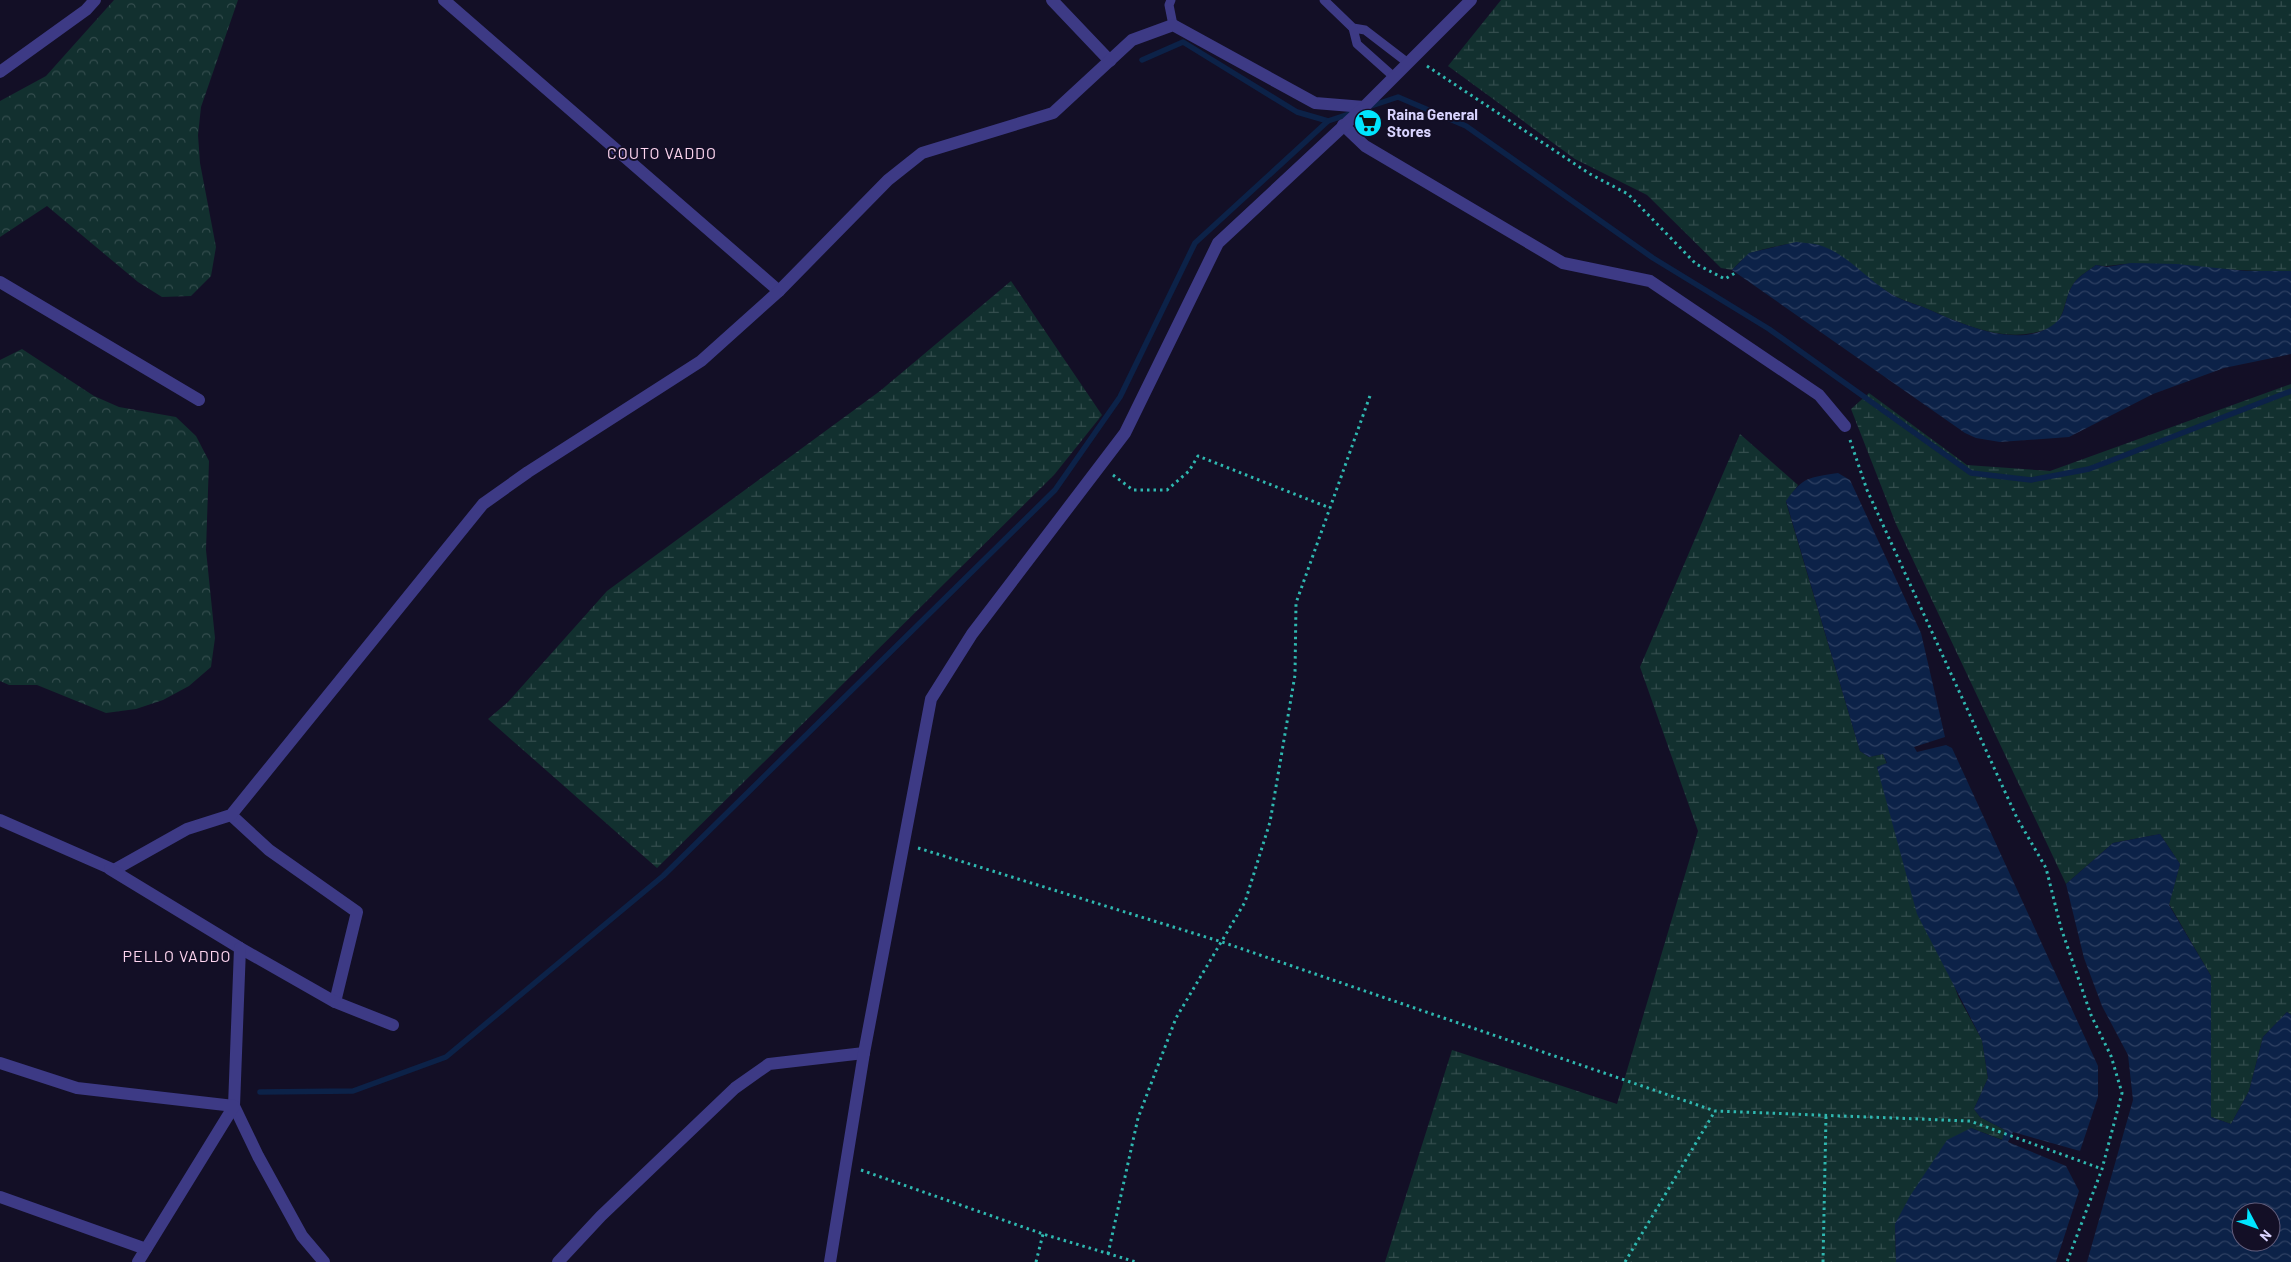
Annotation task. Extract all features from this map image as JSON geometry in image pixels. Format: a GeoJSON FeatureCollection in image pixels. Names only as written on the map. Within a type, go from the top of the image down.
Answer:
{"type":"FeatureCollection","features":[{"type":"Feature","properties":{"kind":"street"},"geometry":{"type":"LineString","coordinates":[[0,72],[86,10],[95,0]]}},
{"type":"Feature","properties":{"kind":"street"},"geometry":{"type":"LineString","coordinates":[[444,0],[779,291]]}},
{"type":"Feature","properties":{"kind":"street"},"geometry":{"type":"LineString","coordinates":[[1052,0],[1110,61]]}},
{"type":"Feature","properties":{"kind":"street"},"geometry":{"type":"LineString","coordinates":[[830,1262],[864,1053],[931,699],[972,634],[1125,433],[1218,243],[1345,123],[1364,108],[1471,0]]}},
{"type":"Feature","properties":{"kind":"street"},"geometry":{"type":"LineString","coordinates":[[110,868],[114,870],[187,829],[231,816],[483,504],[528,472],[702,362],[779,291],[888,180],[922,153],[1053,113],[1132,40],[1173,25],[1315,103],[1364,108]]}},
{"type":"Feature","properties":{"kind":"street"},"geometry":{"type":"LineString","coordinates":[[1345,123],[1365,146],[1563,263],[1650,281],[1819,395],[1845,426]]}},
{"type":"Feature","properties":{"kind":"street"},"geometry":{"type":"LineString","coordinates":[[0,282],[199,400]]}},
{"type":"Feature","properties":{"kind":"street"},"geometry":{"type":"LineString","coordinates":[[231,816],[269,850],[357,912],[335,1002]]}},
{"type":"Feature","properties":{"kind":"street"},"geometry":{"type":"LineString","coordinates":[[0,820],[110,868],[240,948],[335,1002],[393,1025]]}},
{"type":"Feature","properties":{"kind":"street"},"geometry":{"type":"LineString","coordinates":[[240,948],[234,1106],[258,1156],[302,1236],[324,1262]]}},
{"type":"Feature","properties":{"kind":"street"},"geometry":{"type":"LineString","coordinates":[[558,1262],[601,1216],[735,1088],[769,1064],[864,1053]]}},
{"type":"Feature","properties":{"kind":"street"},"geometry":{"type":"LineString","coordinates":[[0,1063],[78,1088],[234,1106]]}},
{"type":"Feature","properties":{"kind":"street"},"geometry":{"type":"LineString","coordinates":[[138,1262],[234,1106]]}},
{"type":"Feature","properties":{"kind":"street"},"geometry":{"type":"LineString","coordinates":[[0,1197],[146,1248]]}},
{"type":"Feature","properties":{"kind":"lane"},"geometry":{"type":"LineString","coordinates":[[1171,0],[1169,5],[1173,25]]}},
{"type":"Feature","properties":{"kind":"lane"},"geometry":{"type":"LineString","coordinates":[[1324,0],[1353,28],[1357,44],[1394,77]]}},
{"type":"Feature","properties":{"kind":"lane"},"geometry":{"type":"LineString","coordinates":[[1353,28],[1365,30],[1411,60]]}},
{"type":"Feature","properties":{"kind":"path"},"geometry":{"type":"LineString","coordinates":[[1411,60],[1590,174],[1628,194],[1696,264],[1725,279],[1735,273]]}},
{"type":"Feature","properties":{"kind":"path"},"geometry":{"type":"LineString","coordinates":[[1108,1254],[1138,1118],[1176,1018],[1245,902],[1270,822],[1294,674],[1296,604],[1371,393]]}},
{"type":"Feature","properties":{"kind":"path"},"geometry":{"type":"LineString","coordinates":[[1845,426],[1867,490],[2017,818],[2046,868],[2064,937],[2092,1015],[2111,1056],[2122,1093],[2102,1169],[2067,1262]]}},
{"type":"Feature","properties":{"kind":"path"},"geometry":{"type":"LineString","coordinates":[[1100,465],[1133,490],[1167,490],[1189,471],[1198,456],[1330,508]]}},
{"type":"Feature","properties":{"kind":"path"},"geometry":{"type":"LineString","coordinates":[[903,843],[1222,942],[1715,1111],[1970,1121],[2102,1169]]}},
{"type":"Feature","properties":{"kind":"path"},"geometry":{"type":"LineString","coordinates":[[1625,1262],[1715,1111]]}},
{"type":"Feature","properties":{"kind":"path"},"geometry":{"type":"LineString","coordinates":[[1823,1262],[1826,1116]]}},
{"type":"Feature","properties":{"kind":"path"},"geometry":{"type":"LineString","coordinates":[[846,1165],[1043,1234],[1136,1262]]}},
{"type":"Feature","properties":{"kind":"path"},"geometry":{"type":"LineString","coordinates":[[1036,1262],[1043,1234]]}},
{"type":"Feature","properties":{"kind":"green space"},"geometry":{"type":"Polygon","coordinates":[[[114,0],[238,0],[201,107],[198,135],[200,163],[216,247],[211,276],[191,296],[162,297],[138,282],[47,206],[0,237],[0,101],[46,76],[114,0]]]}},
{"type":"Feature","properties":{"kind":"green space"},"geometry":{"type":"Polygon","coordinates":[[[1501,0],[2291,0],[2291,271],[2232,270],[2134,264],[2096,265],[2073,284],[2061,316],[2053,326],[2031,333],[2015,335],[2000,334],[1968,326],[1901,299],[1874,283],[1838,255],[1812,244],[1796,243],[1763,249],[1748,255],[1732,270],[1721,268],[1647,195],[1575,159],[1448,66],[1501,0]]]}},
{"type":"Feature","properties":{"kind":"green space"},"geometry":{"type":"Polygon","coordinates":[[[1011,281],[1102,415],[1054,475],[657,868],[488,719],[508,702],[607,591],[880,391],[1011,281]]]}},
{"type":"Feature","properties":{"kind":"green space"},"geometry":{"type":"Polygon","coordinates":[[[22,349],[94,396],[119,407],[176,417],[196,436],[209,461],[206,550],[215,638],[211,667],[189,686],[163,700],[136,709],[106,713],[37,685],[9,685],[0,681],[0,360],[22,349]]]}},
{"type":"Feature","properties":{"kind":"green space"},"geometry":{"type":"Polygon","coordinates":[[[2291,384],[2291,1015],[2287,1012],[2263,1037],[2249,1091],[2231,1124],[2211,1117],[2211,976],[2169,904],[2180,864],[2160,834],[2113,843],[2066,884],[1896,524],[1851,409],[1869,393],[1967,465],[2050,471],[2291,384]]]}},
{"type":"Feature","properties":{"kind":"green space"},"geometry":{"type":"Polygon","coordinates":[[[1740,434],[1798,485],[1786,502],[1860,751],[1869,757],[1883,754],[1887,764],[1877,767],[1958,996],[1982,1040],[1988,1078],[1974,1109],[1980,1117],[2005,1130],[2003,1140],[1971,1128],[1895,1224],[1896,1262],[1385,1262],[1452,1050],[1617,1104],[1698,831],[1640,667],[1740,434]]]}},
{"type":"Feature","properties":{"kind":"water"},"geometry":{"type":"Polygon","coordinates":[[[1796,242],[1810,243],[1828,248],[1900,299],[1969,326],[2003,334],[2020,335],[2036,333],[2055,323],[2062,314],[2073,284],[2096,265],[2107,267],[2131,263],[2177,264],[2246,271],[2291,271],[2291,354],[2224,368],[2153,394],[2069,437],[2000,442],[1976,438],[1965,433],[1732,270],[1749,253],[1796,242]]]}},
{"type":"Feature","properties":{"kind":"water"},"geometry":{"type":"Polygon","coordinates":[[[1838,473],[1850,480],[1921,633],[1945,737],[1914,747],[1917,752],[1946,745],[1952,748],[2098,1066],[2098,1097],[2080,1151],[2013,1132],[2008,1142],[2066,1166],[2079,1191],[2056,1262],[1896,1262],[1895,1224],[1910,1196],[1947,1140],[1971,1128],[2002,1140],[2005,1130],[1980,1117],[1974,1109],[1988,1078],[1982,1040],[1917,914],[1877,767],[1887,763],[1883,754],[1869,757],[1860,751],[1786,501],[1802,482],[1813,477],[1838,473]]]}},
{"type":"Feature","properties":{"kind":"water"},"geometry":{"type":"Polygon","coordinates":[[[2160,834],[2180,864],[2169,905],[2211,976],[2211,1117],[2231,1124],[2249,1091],[2263,1037],[2287,1012],[2291,1015],[2291,1262],[2087,1262],[2133,1100],[2128,1055],[2102,1006],[2084,958],[2066,884],[2113,843],[2160,834]]]}},
{"type":"Feature","properties":{"kind":"waterway"},"geometry":{"type":"LineString","coordinates":[[1142,60],[1183,42],[1297,112],[1328,121]]}},
{"type":"Feature","properties":{"kind":"waterway"},"geometry":{"type":"LineString","coordinates":[[1368,107],[1398,97],[1466,126],[1653,258],[1769,329],[1971,473],[2031,480],[2089,469],[2291,391]]}},
{"type":"Feature","properties":{"kind":"waterway"},"geometry":{"type":"LineString","coordinates":[[260,1092],[353,1091],[446,1057],[663,876],[1055,490],[1120,397],[1195,243],[1328,121],[1352,113]]}},
{"type":"Feature","properties":{"kind":"place","name":"Raina General Stores"},"geometry":{"type":"Point","coordinates":[1368,123]}},
{"type":"Feature","properties":{"kind":"district","name":"COUTO VADDO"},"geometry":{"type":"Point","coordinates":[662,152]}},
{"type":"Feature","properties":{"kind":"district","name":"PELLO VADDO"},"geometry":{"type":"Point","coordinates":[177,955]}}]}
